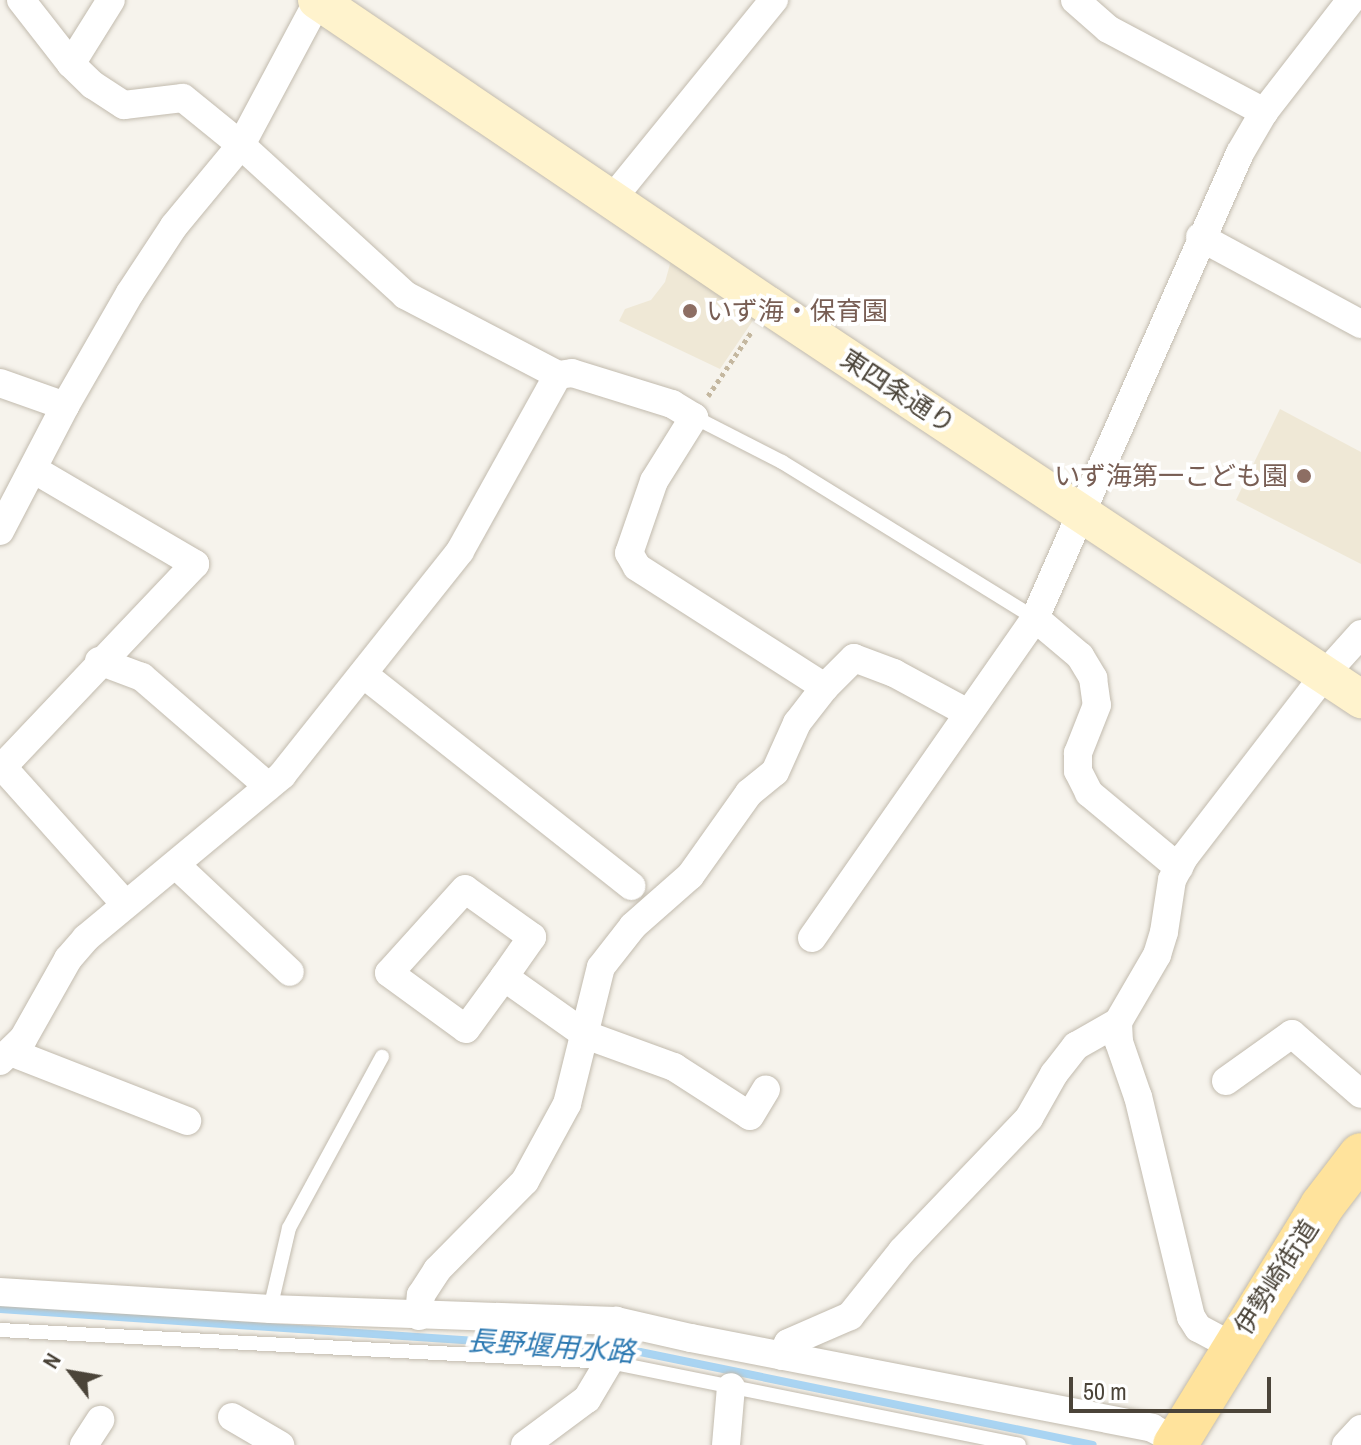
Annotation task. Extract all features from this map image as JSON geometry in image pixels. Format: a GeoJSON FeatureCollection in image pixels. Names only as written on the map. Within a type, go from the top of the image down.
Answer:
{"type":"FeatureCollection","features":[{"type":"Feature","properties":{"kind":"main road","name":"伊勢崎街道"},"geometry":{"type":"LineString","coordinates":[[1178,1443],[1232,1346],[1322,1206],[1361,1155]]}},
{"type":"Feature","properties":{"kind":"street"},"geometry":{"type":"LineString","coordinates":[[21,0],[71,64],[93,85],[124,105],[183,98],[241,145],[405,295],[558,375],[572,373],[672,404],[694,417],[654,481],[629,553],[637,567],[825,687]]}},
{"type":"Feature","properties":{"kind":"street"},"geometry":{"type":"LineString","coordinates":[[71,64],[111,0]]}},
{"type":"Feature","properties":{"kind":"street"},"geometry":{"type":"LineString","coordinates":[[612,199],[774,0]]}},
{"type":"Feature","properties":{"kind":"street"},"geometry":{"type":"LineString","coordinates":[[1075,0],[1108,29],[1264,112]]}},
{"type":"Feature","properties":{"kind":"street"},"geometry":{"type":"LineString","coordinates":[[812,938],[1035,618],[1200,237],[1264,112],[1351,0]]}},
{"type":"Feature","properties":{"kind":"street"},"geometry":{"type":"LineString","coordinates":[[0,531],[65,406],[130,293],[174,226],[241,145],[325,2]]}},
{"type":"Feature","properties":{"kind":"street","name":"東四条通り"},"geometry":{"type":"LineString","coordinates":[[325,2],[769,306],[1361,699]]}},
{"type":"Feature","properties":{"kind":"street"},"geometry":{"type":"LineString","coordinates":[[1200,237],[1361,324]]}},
{"type":"Feature","properties":{"kind":"street"},"geometry":{"type":"LineString","coordinates":[[187,1121],[6,1057],[68,959],[125,904],[282,775],[460,551],[558,375]]}},
{"type":"Feature","properties":{"kind":"street"},"geometry":{"type":"LineString","coordinates":[[0,383],[65,406]]}},
{"type":"Feature","properties":{"kind":"street"},"geometry":{"type":"LineString","coordinates":[[33,469],[195,564],[99,661],[6,763],[8,773],[125,904]]}},
{"type":"Feature","properties":{"kind":"street"},"geometry":{"type":"LineString","coordinates":[[1035,618],[1080,656],[1093,678],[1097,705],[1078,753],[1078,771],[1089,793],[1179,868]]}},
{"type":"Feature","properties":{"kind":"street"},"geometry":{"type":"LineString","coordinates":[[782,1356],[788,1343],[850,1316],[902,1251],[1029,1118],[1054,1074],[1076,1046],[1118,1022],[1157,955],[1172,880],[1179,868],[1325,674],[1361,634]]}},
{"type":"Feature","properties":{"kind":"street"},"geometry":{"type":"LineString","coordinates":[[419,1316],[421,1295],[437,1270],[525,1181],[567,1104],[601,967],[633,926],[690,876],[749,793],[775,772],[797,723],[825,687],[854,658],[894,673],[968,713]]}},
{"type":"Feature","properties":{"kind":"street"},"geometry":{"type":"LineString","coordinates":[[99,661],[142,677],[268,786]]}},
{"type":"Feature","properties":{"kind":"street"},"geometry":{"type":"LineString","coordinates":[[363,674],[631,886]]}},
{"type":"Feature","properties":{"kind":"street"},"geometry":{"type":"LineString","coordinates":[[176,865],[290,972]]}},
{"type":"Feature","properties":{"kind":"street"},"geometry":{"type":"LineString","coordinates":[[465,889],[532,937],[504,977],[466,1029],[389,973],[465,889]]}},
{"type":"Feature","properties":{"kind":"street"},"geometry":{"type":"LineString","coordinates":[[504,977],[586,1035],[674,1067],[750,1116],[766,1089]]}},
{"type":"Feature","properties":{"kind":"street"},"geometry":{"type":"LineString","coordinates":[[1118,1022],[1119,1042],[1138,1097],[1191,1317],[1198,1328],[1232,1346]]}},
{"type":"Feature","properties":{"kind":"street"},"geometry":{"type":"LineString","coordinates":[[1226,1081],[1292,1034],[1361,1094]]}},
{"type":"Feature","properties":{"kind":"street"},"geometry":{"type":"LineString","coordinates":[[0,1292],[419,1316],[612,1345],[782,1356],[1152,1428],[1178,1443]]}},
{"type":"Feature","properties":{"kind":"street"},"geometry":{"type":"LineString","coordinates":[[525,1445],[587,1399],[612,1345]]}},
{"type":"Feature","properties":{"kind":"street"},"geometry":{"type":"LineString","coordinates":[[726,1445],[731,1387]]}},
{"type":"Feature","properties":{"kind":"street"},"geometry":{"type":"LineString","coordinates":[[232,1417],[280,1445]]}},
{"type":"Feature","properties":{"kind":"street"},"geometry":{"type":"LineString","coordinates":[[84,1445],[100,1420]]}},
{"type":"Feature","properties":{"kind":"street"},"geometry":{"type":"LineString","coordinates":[[1348,1445],[1361,1429]]}},
{"type":"Feature","properties":{"kind":"street"},"geometry":{"type":"LineString","coordinates":[[1348,1445],[1361,1443]]}},
{"type":"Feature","properties":{"kind":"lane"},"geometry":{"type":"LineString","coordinates":[[694,417],[782,462],[1035,618]]}},
{"type":"Feature","properties":{"kind":"lane"},"geometry":{"type":"LineString","coordinates":[[270,1309],[289,1228],[382,1057]]}},
{"type":"Feature","properties":{"kind":"lane"},"geometry":{"type":"LineString","coordinates":[[0,1330],[612,1345],[731,1387],[1019,1445]]}},
{"type":"Feature","properties":{"kind":"path"},"geometry":{"type":"LineString","coordinates":[[694,417],[769,306]]}},
{"type":"Feature","properties":{"kind":"shaded area","name":"いず海・保育園"},"geometry":{"type":"Polygon","coordinates":[[[672,257],[758,313],[720,369],[619,321],[625,309],[651,300],[665,282],[672,257]]]}},
{"type":"Feature","properties":{"kind":"shaded area","name":"いず海第一こども園"},"geometry":{"type":"Polygon","coordinates":[[[1280,409],[1361,452],[1361,564],[1236,500],[1280,409]]]}},
{"type":"Feature","properties":{"kind":"waterway","name":"長野堰用水路"},"geometry":{"type":"LineString","coordinates":[[0,1309],[640,1352],[1093,1445]]}},
{"type":"Feature","properties":{"kind":"place","name":"いず海・保育園"},"geometry":{"type":"Point","coordinates":[690,311]}},
{"type":"Feature","properties":{"kind":"place","name":"いず海第一こども園"},"geometry":{"type":"Point","coordinates":[1304,476]}}]}
